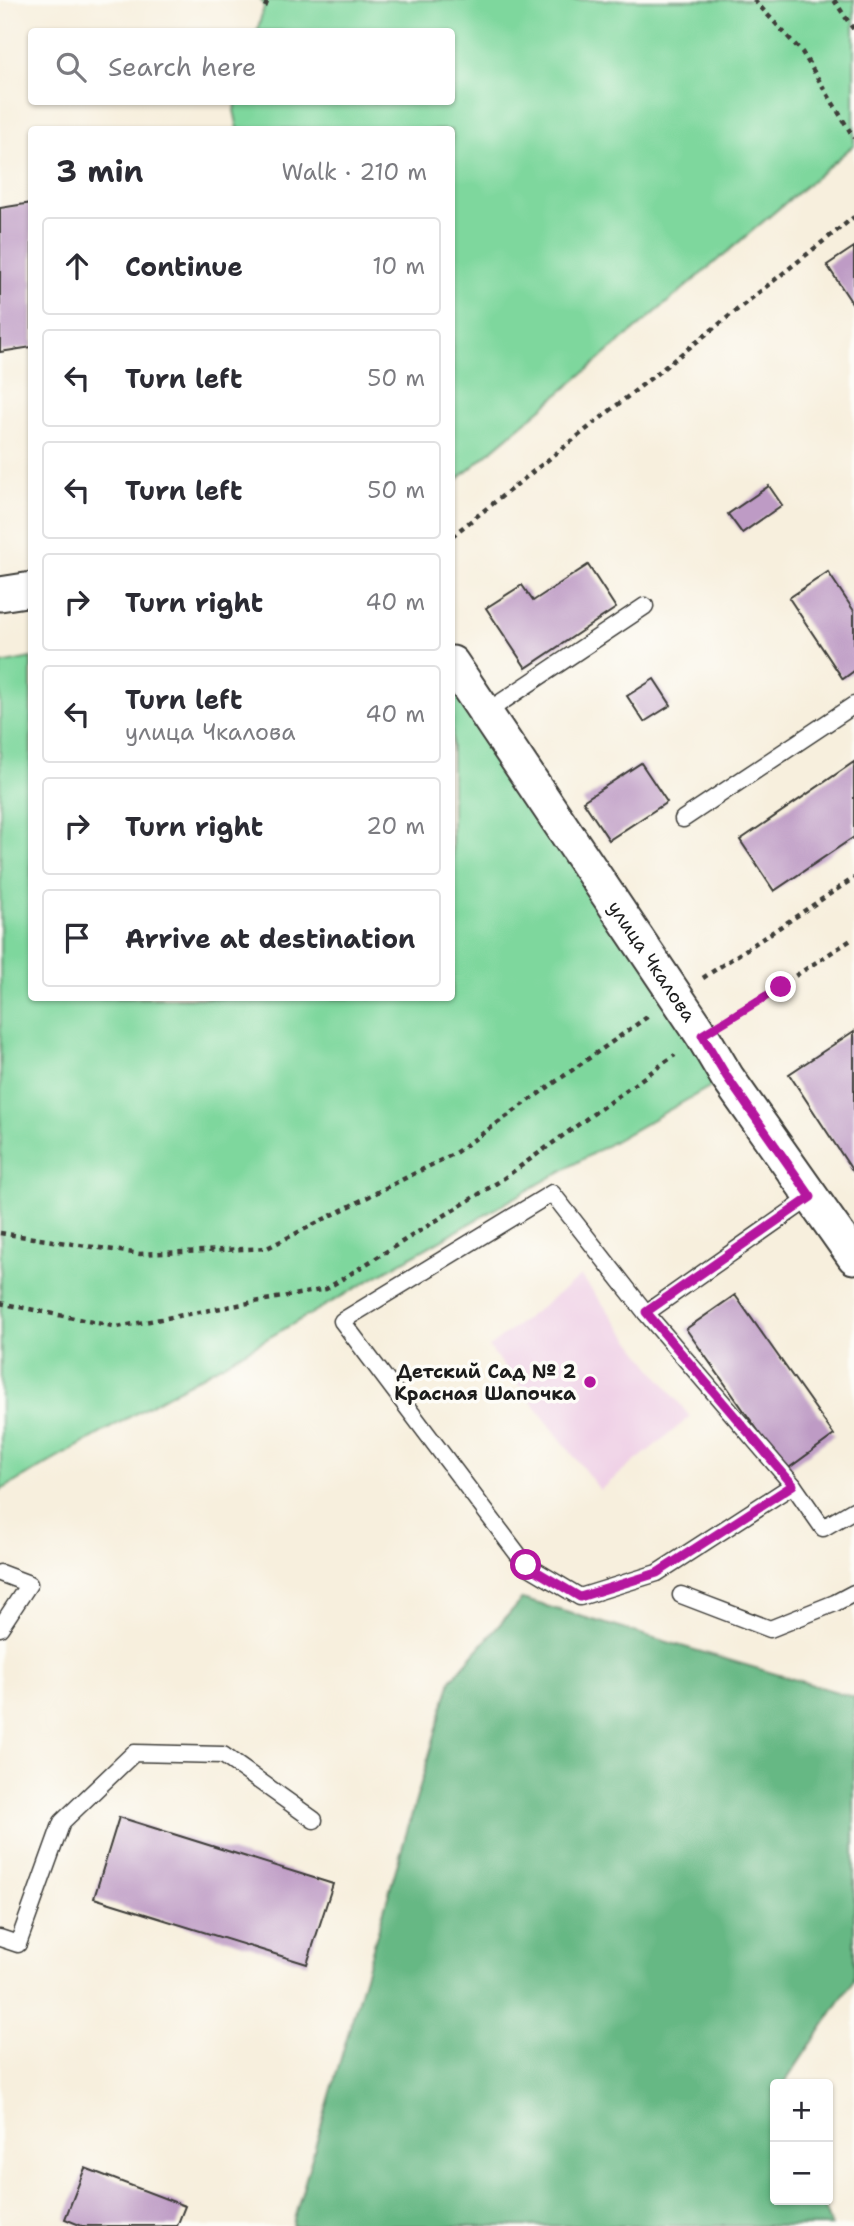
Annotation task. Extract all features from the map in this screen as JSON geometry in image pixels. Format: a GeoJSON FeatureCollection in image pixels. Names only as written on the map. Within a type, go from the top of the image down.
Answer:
{"type":"FeatureCollection","features":[{"type":"Feature","properties":{"kind":"street"},"geometry":{"type":"LineString","coordinates":[[0,594],[28,590]]}},
{"type":"Feature","properties":{"kind":"street","name":"улица Чкалова"},"geometry":{"type":"LineString","coordinates":[[455,668],[702,1035],[727,1077],[854,1257]]}},
{"type":"Feature","properties":{"kind":"lane"},"geometry":{"type":"LineString","coordinates":[[485,713],[645,606]]}},
{"type":"Feature","properties":{"kind":"lane"},"geometry":{"type":"LineString","coordinates":[[683,819],[854,705]]}},
{"type":"Feature","properties":{"kind":"lane"},"geometry":{"type":"LineString","coordinates":[[793,1485],[657,1573],[580,1597],[526,1565],[342,1321],[552,1193],[646,1312],[793,1485],[823,1528],[854,1510]]}},
{"type":"Feature","properties":{"kind":"lane"},"geometry":{"type":"LineString","coordinates":[[646,1312],[811,1197]]}},
{"type":"Feature","properties":{"kind":"lane"},"geometry":{"type":"LineString","coordinates":[[0,1573],[29,1584],[0,1628]]}},
{"type":"Feature","properties":{"kind":"lane"},"geometry":{"type":"LineString","coordinates":[[681,1595],[770,1629],[835,1604],[854,1593]]}},
{"type":"Feature","properties":{"kind":"lane"},"geometry":{"type":"LineString","coordinates":[[0,1938],[18,1944],[62,1822],[134,1753],[223,1755],[314,1820]]}},
{"type":"Feature","properties":{"kind":"path"},"geometry":{"type":"LineString","coordinates":[[265,7],[268,0]]}},
{"type":"Feature","properties":{"kind":"path"},"geometry":{"type":"LineString","coordinates":[[754,0],[802,52],[854,138]]}},
{"type":"Feature","properties":{"kind":"path"},"geometry":{"type":"LineString","coordinates":[[834,0],[854,30]]}},
{"type":"Feature","properties":{"kind":"path"},"geometry":{"type":"LineString","coordinates":[[455,534],[854,217]]}},
{"type":"Feature","properties":{"kind":"path"},"geometry":{"type":"LineString","coordinates":[[0,1233],[140,1254],[267,1248],[455,1153],[675,997],[854,878]]}},
{"type":"Feature","properties":{"kind":"path"},"geometry":{"type":"LineString","coordinates":[[0,1303],[117,1327],[326,1289],[500,1181],[702,1035],[854,938]]}},
{"type":"Feature","properties":{"kind":"shaded area","name":"Детский Сад № 2 Красная Шапочка"},"geometry":{"type":"Polygon","coordinates":[[[581,1276],[690,1417],[600,1490],[489,1347],[581,1276]]]}},
{"type":"Feature","properties":{"kind":"green space"},"geometry":{"type":"Polygon","coordinates":[[[261,0],[854,0],[854,145],[455,481],[455,126],[237,126],[234,110],[236,105],[455,105],[455,28],[258,28],[264,7],[261,0]]]}},
{"type":"Feature","properties":{"kind":"green space"},"geometry":{"type":"Polygon","coordinates":[[[28,659],[28,1001],[455,1001],[455,668],[727,1077],[1,1490],[0,664],[28,659]]]}},
{"type":"Feature","properties":{"kind":"green space"},"geometry":{"type":"Polygon","coordinates":[[[522,1599],[854,1697],[854,1980],[787,2079],[770,2079],[770,2205],[823,2205],[831,2226],[292,2226],[451,1680],[522,1599]]]}},
{"type":"Feature","properties":{"kind":"building"},"geometry":{"type":"Polygon","coordinates":[[[28,204],[28,348],[0,352],[0,208],[28,204]]]}},
{"type":"Feature","properties":{"kind":"building"},"geometry":{"type":"Polygon","coordinates":[[[854,247],[854,306],[827,265],[854,247]]]}},
{"type":"Feature","properties":{"kind":"building"},"geometry":{"type":"Polygon","coordinates":[[[769,486],[782,505],[742,533],[728,514],[769,486]]]}},
{"type":"Feature","properties":{"kind":"building"},"geometry":{"type":"Polygon","coordinates":[[[588,565],[616,608],[526,668],[486,608],[522,585],[533,601],[588,565]]]}},
{"type":"Feature","properties":{"kind":"building"},"geometry":{"type":"Polygon","coordinates":[[[828,572],[854,611],[854,671],[843,679],[789,598],[828,572]]]}},
{"type":"Feature","properties":{"kind":"building"},"geometry":{"type":"Polygon","coordinates":[[[654,679],[671,705],[644,722],[627,696],[654,679]]]}},
{"type":"Feature","properties":{"kind":"building"},"geometry":{"type":"Polygon","coordinates":[[[854,762],[854,837],[774,891],[740,840],[854,762]]]}},
{"type":"Feature","properties":{"kind":"building"},"geometry":{"type":"Polygon","coordinates":[[[641,763],[667,802],[609,840],[583,801],[641,763]]]}},
{"type":"Feature","properties":{"kind":"building"},"geometry":{"type":"Polygon","coordinates":[[[854,1031],[854,1173],[789,1074],[854,1031]]]}},
{"type":"Feature","properties":{"kind":"building"},"geometry":{"type":"Polygon","coordinates":[[[735,1295],[834,1435],[786,1470],[686,1329],[735,1295]]]}},
{"type":"Feature","properties":{"kind":"building"},"geometry":{"type":"Polygon","coordinates":[[[119,1817],[333,1884],[307,1964],[94,1898],[119,1817]]]}},
{"type":"Feature","properties":{"kind":"building"},"geometry":{"type":"Polygon","coordinates":[[[85,2168],[185,2206],[177,2226],[82,2226],[65,2219],[85,2168]]]}},
{"type":"Feature","properties":{"kind":"place","name":"Детский Сад № 2 Красная Шапочка"},"geometry":{"type":"Point","coordinates":[590,1382]}},
{"type":"Feature","properties":{"kind":"route"},"geometry":{"type":"LineString","coordinates":[[526,1565],[580,1597],[657,1573],[793,1485],[646,1312],[811,1197],[727,1077],[702,1035],[781,987]]}}]}
